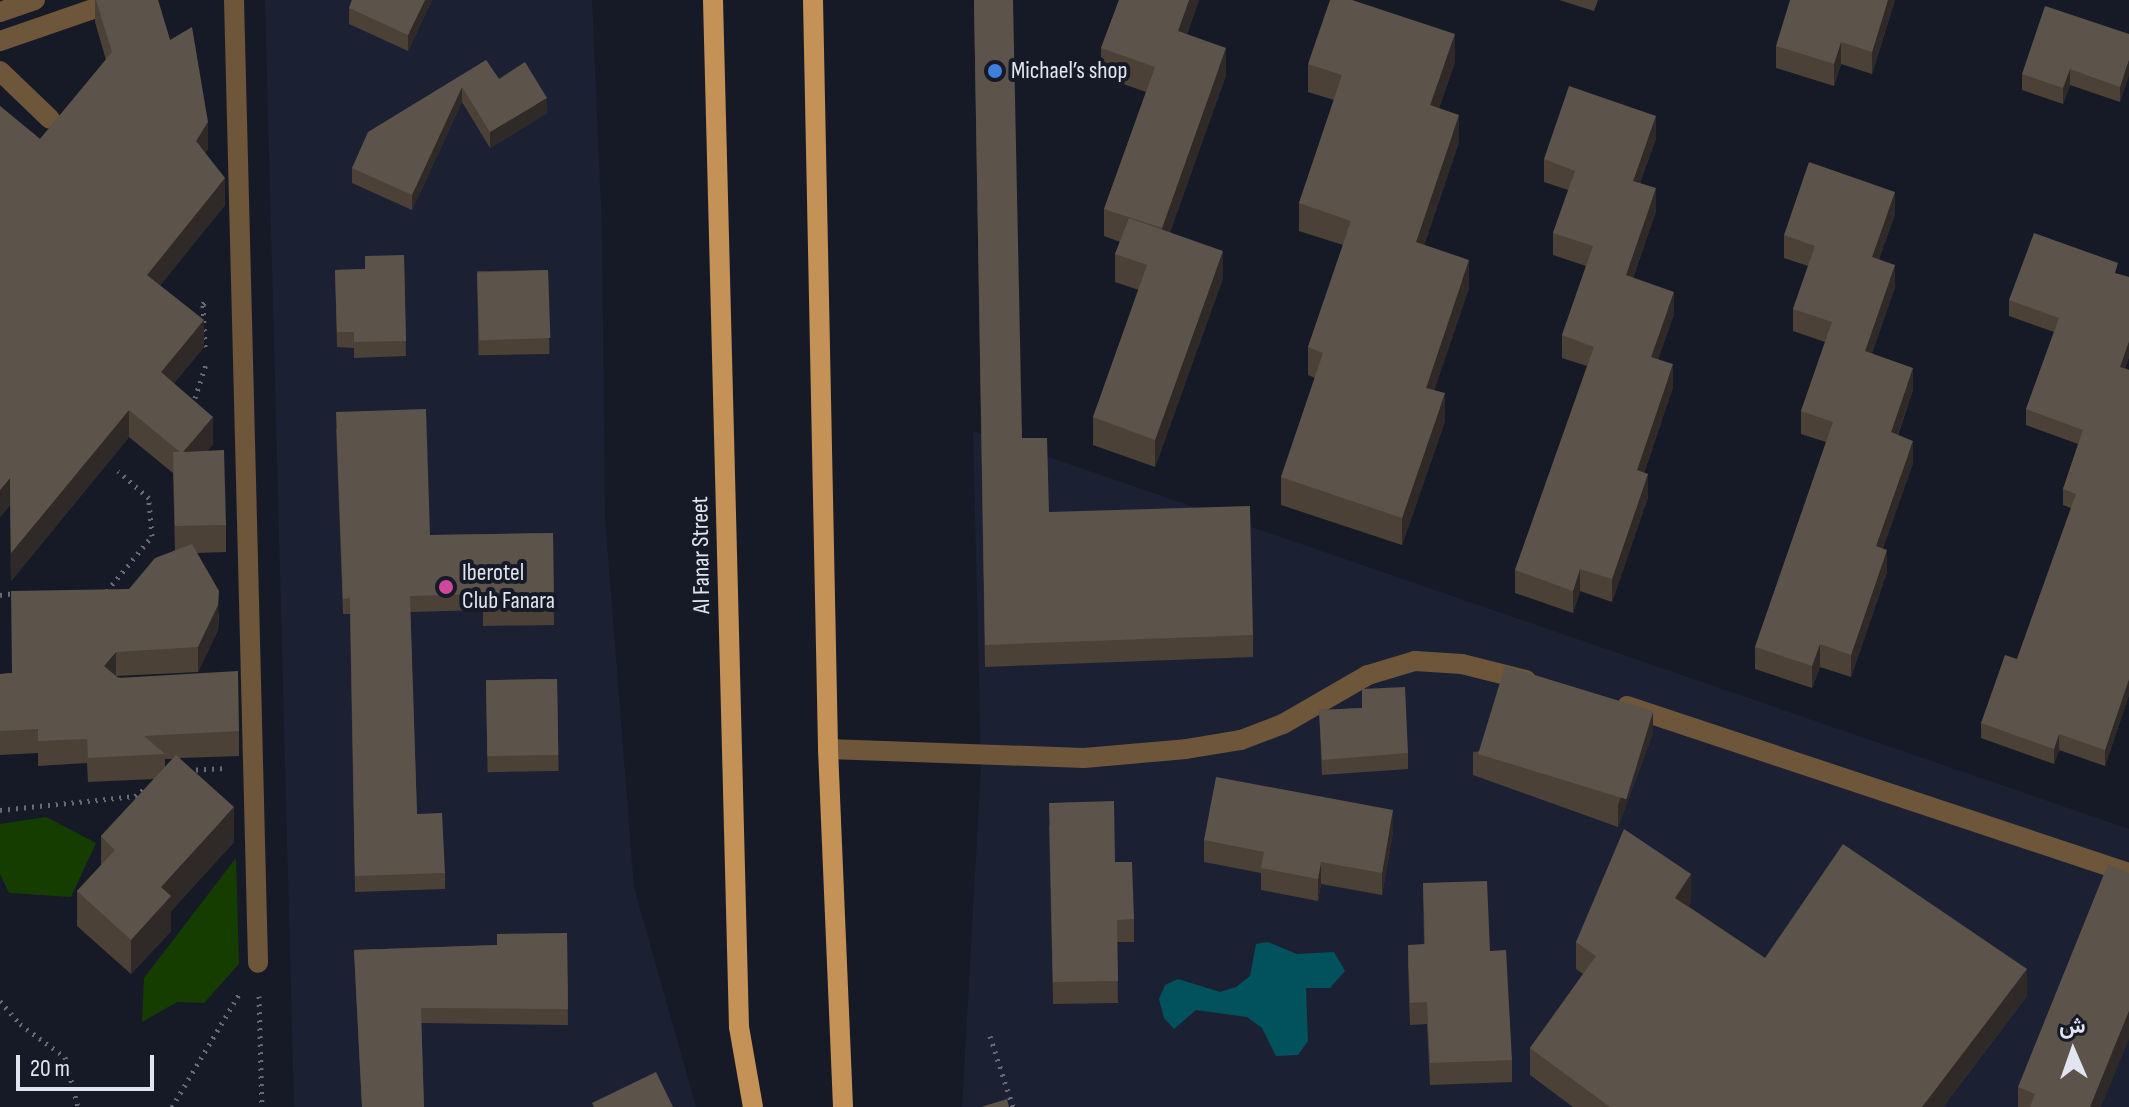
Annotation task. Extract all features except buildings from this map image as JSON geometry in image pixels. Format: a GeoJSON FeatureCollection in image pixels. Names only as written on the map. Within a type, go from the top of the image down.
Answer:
{"type":"FeatureCollection","features":[{"type":"Feature","properties":{"kind":"main road","name":"Al Fanar Street"},"geometry":{"type":"LineString","coordinates":[[713,0],[739,1027],[753,1107]]}},
{"type":"Feature","properties":{"kind":"main road"},"geometry":{"type":"LineString","coordinates":[[813,0],[828,749],[843,1107]]}},
{"type":"Feature","properties":{"kind":"lane"},"geometry":{"type":"LineString","coordinates":[[0,12],[35,0]]}},
{"type":"Feature","properties":{"kind":"lane"},"geometry":{"type":"LineString","coordinates":[[0,41],[119,0]]}},
{"type":"Feature","properties":{"kind":"lane"},"geometry":{"type":"LineString","coordinates":[[234,0],[240,683],[251,766],[258,963]]}},
{"type":"Feature","properties":{"kind":"lane"},"geometry":{"type":"LineString","coordinates":[[0,71],[50,119]]}},
{"type":"Feature","properties":{"kind":"lane"},"geometry":{"type":"LineString","coordinates":[[828,749],[1084,758],[1186,749],[1241,740],[1283,724],[1368,675],[1415,661],[1462,664],[1547,685]]}},
{"type":"Feature","properties":{"kind":"lane"},"geometry":{"type":"LineString","coordinates":[[1607,701],[2129,873]]}},
{"type":"Feature","properties":{"kind":"path"},"geometry":{"type":"LineString","coordinates":[[99,596],[116,584],[152,536],[149,498],[118,471]]}},
{"type":"Feature","properties":{"kind":"path"},"geometry":{"type":"LineString","coordinates":[[0,595],[29,592]]}},
{"type":"Feature","properties":{"kind":"path"},"geometry":{"type":"LineString","coordinates":[[184,770],[251,766]]}},
{"type":"Feature","properties":{"kind":"path"},"geometry":{"type":"LineString","coordinates":[[0,810],[135,796],[152,783]]}},
{"type":"Feature","properties":{"kind":"path"},"geometry":{"type":"LineString","coordinates":[[172,1107],[258,963]]}},
{"type":"Feature","properties":{"kind":"path"},"geometry":{"type":"LineString","coordinates":[[258,963],[262,1107]]}},
{"type":"Feature","properties":{"kind":"path"},"geometry":{"type":"LineString","coordinates":[[0,1001],[20,1024],[65,1057],[78,1107]]}},
{"type":"Feature","properties":{"kind":"path"},"geometry":{"type":"LineString","coordinates":[[990,1036],[1013,1107]]}},
{"type":"Feature","properties":{"kind":"shaded area","name":"Iberotel Club Fanara"},"geometry":{"type":"Polygon","coordinates":[[[265,0],[592,0],[602,229],[605,517],[634,887],[696,1107],[294,1107],[265,0]]]}},
{"type":"Feature","properties":{"kind":"shaded area"},"geometry":{"type":"Polygon","coordinates":[[[973,431],[2129,829],[2129,1107],[962,1107],[981,765],[973,431]]]}},
{"type":"Feature","properties":{"kind":"shaded area"},"geometry":{"type":"Polygon","coordinates":[[[1268,942],[1297,954],[1334,952],[1345,971],[1330,988],[1306,988],[1308,1041],[1298,1055],[1276,1056],[1262,1028],[1247,1017],[1196,1010],[1174,1029],[1164,1018],[1159,999],[1165,985],[1178,979],[1220,992],[1236,987],[1250,976],[1256,944],[1268,942]]]}},
{"type":"Feature","properties":{"kind":"green space"},"geometry":{"type":"Polygon","coordinates":[[[46,817],[96,843],[71,897],[9,893],[0,874],[0,824],[46,817]]]}},
{"type":"Feature","properties":{"kind":"green space"},"geometry":{"type":"Polygon","coordinates":[[[236,858],[239,964],[204,1003],[177,1002],[142,1022],[144,978],[236,858]]]}},
{"type":"Feature","properties":{"kind":"place","name":"Michael’s shop"},"geometry":{"type":"Point","coordinates":[995,71]}},
{"type":"Feature","properties":{"kind":"place","name":"Iberotel Club Fanara"},"geometry":{"type":"Point","coordinates":[446,587]}}]}
